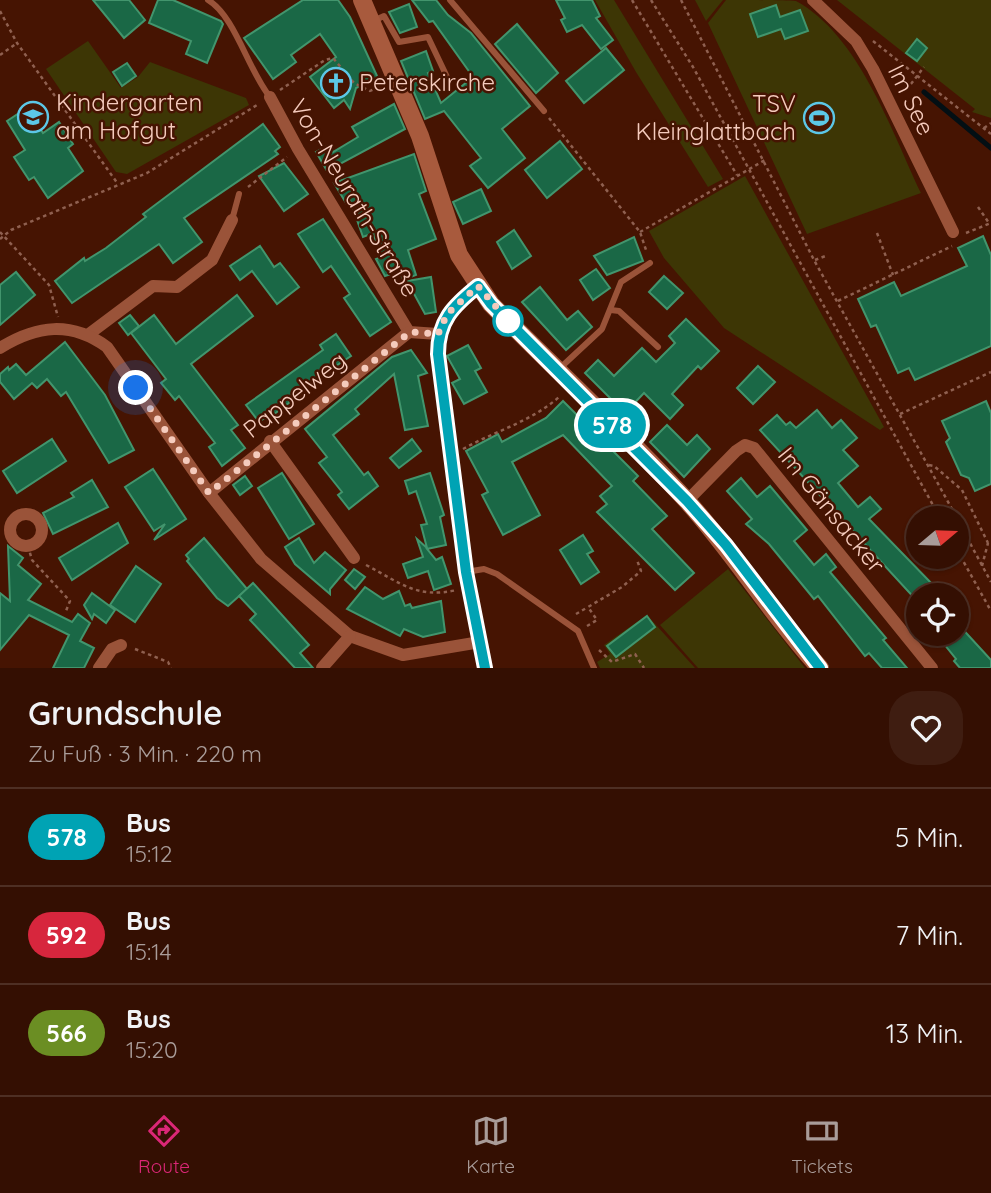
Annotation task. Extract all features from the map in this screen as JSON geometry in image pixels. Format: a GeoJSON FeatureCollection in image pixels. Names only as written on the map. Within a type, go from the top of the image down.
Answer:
{"type":"FeatureCollection","features":[{"type":"Feature","properties":{"kind":"main road"},"geometry":{"type":"LineString","coordinates":[[362,0],[419,136],[459,255],[478,286],[557,371],[687,501],[726,545],[801,647],[820,668]]}},
{"type":"Feature","properties":{"kind":"street","name":"Im See"},"geometry":{"type":"LineString","coordinates":[[817,1],[856,41],[955,235]]}},
{"type":"Feature","properties":{"kind":"street","name":"Von-Neurath-Straße"},"geometry":{"type":"LineString","coordinates":[[270,97],[298,149],[410,332],[438,334]]}},
{"type":"Feature","properties":{"kind":"street"},"geometry":{"type":"LineString","coordinates":[[89,334],[153,286],[177,287],[212,260],[232,220]]}},
{"type":"Feature","properties":{"kind":"street"},"geometry":{"type":"LineString","coordinates":[[478,286],[447,314],[438,334],[439,377],[466,572],[485,668]]}},
{"type":"Feature","properties":{"kind":"street"},"geometry":{"type":"LineString","coordinates":[[0,348],[17,337],[60,327],[89,334],[107,347],[209,493],[261,559],[351,636],[403,655],[480,642]]}},
{"type":"Feature","properties":{"kind":"street","name":"Pappelweg"},"geometry":{"type":"LineString","coordinates":[[209,493],[270,441],[410,332]]}},
{"type":"Feature","properties":{"kind":"street"},"geometry":{"type":"LineString","coordinates":[[270,441],[354,558]]}},
{"type":"Feature","properties":{"kind":"street","name":"Im Gänsacker"},"geometry":{"type":"LineString","coordinates":[[687,501],[736,451],[745,445],[754,448],[932,668]]}},
{"type":"Feature","properties":{"kind":"street"},"geometry":{"type":"LineString","coordinates":[[26,513],[36,517],[41,526],[40,537],[28,546],[5,537],[16,516],[26,513]]}},
{"type":"Feature","properties":{"kind":"street"},"geometry":{"type":"LineString","coordinates":[[322,668],[351,636]]}},
{"type":"Feature","properties":{"kind":"street"},"geometry":{"type":"LineString","coordinates":[[99,668],[112,649],[121,645]]}},
{"type":"Feature","properties":{"kind":"lane"},"geometry":{"type":"LineString","coordinates":[[208,0],[220,7],[258,82],[270,97]]}},
{"type":"Feature","properties":{"kind":"lane"},"geometry":{"type":"LineString","coordinates":[[220,7],[228,0]]}},
{"type":"Feature","properties":{"kind":"lane"},"geometry":{"type":"LineString","coordinates":[[450,0],[544,111]]}},
{"type":"Feature","properties":{"kind":"lane"},"geometry":{"type":"LineString","coordinates":[[372,22],[384,16],[399,42],[428,37],[448,79]]}},
{"type":"Feature","properties":{"kind":"lane"},"geometry":{"type":"LineString","coordinates":[[232,220],[239,194]]}},
{"type":"Feature","properties":{"kind":"lane"},"geometry":{"type":"LineString","coordinates":[[557,371],[602,329],[621,282],[650,263]]}},
{"type":"Feature","properties":{"kind":"lane"},"geometry":{"type":"LineString","coordinates":[[611,310],[619,311],[658,347]]}},
{"type":"Feature","properties":{"kind":"lane"},"geometry":{"type":"LineString","coordinates":[[466,572],[484,569],[497,574],[578,631],[594,668]]}},
{"type":"Feature","properties":{"kind":"path"},"geometry":{"type":"LineString","coordinates":[[632,0],[737,175]]}},
{"type":"Feature","properties":{"kind":"path"},"geometry":{"type":"LineString","coordinates":[[651,0],[693,67],[933,506]]}},
{"type":"Feature","properties":{"kind":"path"},"geometry":{"type":"LineString","coordinates":[[681,0],[814,260],[951,506]]}},
{"type":"Feature","properties":{"kind":"path"},"geometry":{"type":"LineString","coordinates":[[0,10],[17,43],[118,184]]}},
{"type":"Feature","properties":{"kind":"path"},"geometry":{"type":"LineString","coordinates":[[856,41],[864,36],[918,74],[991,134]]}},
{"type":"Feature","properties":{"kind":"path"},"geometry":{"type":"LineString","coordinates":[[0,55],[17,43]]}},
{"type":"Feature","properties":{"kind":"path"},"geometry":{"type":"LineString","coordinates":[[284,86],[333,58],[344,75],[354,83],[370,91],[384,85]]}},
{"type":"Feature","properties":{"kind":"path"},"geometry":{"type":"LineString","coordinates":[[887,98],[906,89],[924,67]]}},
{"type":"Feature","properties":{"kind":"path"},"geometry":{"type":"LineString","coordinates":[[312,68],[316,73]]}},
{"type":"Feature","properties":{"kind":"path"},"geometry":{"type":"LineString","coordinates":[[2,237],[11,230],[147,173],[254,106]]}},
{"type":"Feature","properties":{"kind":"path"},"geometry":{"type":"LineString","coordinates":[[544,111],[640,232],[647,254]]}},
{"type":"Feature","properties":{"kind":"path"},"geometry":{"type":"LineString","coordinates":[[984,128],[991,124]]}},
{"type":"Feature","properties":{"kind":"path"},"geometry":{"type":"LineString","coordinates":[[239,194],[284,159]]}},
{"type":"Feature","properties":{"kind":"path"},"geometry":{"type":"LineString","coordinates":[[640,232],[765,160]]}},
{"type":"Feature","properties":{"kind":"path"},"geometry":{"type":"LineString","coordinates":[[838,301],[954,245],[951,240],[955,235],[990,223],[978,207]]}},
{"type":"Feature","properties":{"kind":"path"},"geometry":{"type":"LineString","coordinates":[[0,232],[49,285],[60,327]]}},
{"type":"Feature","properties":{"kind":"path"},"geometry":{"type":"LineString","coordinates":[[877,233],[893,275]]}},
{"type":"Feature","properties":{"kind":"path"},"geometry":{"type":"LineString","coordinates":[[814,260],[828,255]]}},
{"type":"Feature","properties":{"kind":"path"},"geometry":{"type":"LineString","coordinates":[[900,414],[991,372]]}},
{"type":"Feature","properties":{"kind":"path"},"geometry":{"type":"LineString","coordinates":[[450,453],[458,452],[500,428],[540,414],[562,395]]}},
{"type":"Feature","properties":{"kind":"path"},"geometry":{"type":"LineString","coordinates":[[929,465],[934,466],[962,490],[990,542],[982,566]]}},
{"type":"Feature","properties":{"kind":"path"},"geometry":{"type":"LineString","coordinates":[[970,543],[991,583]]}},
{"type":"Feature","properties":{"kind":"path"},"geometry":{"type":"LineString","coordinates":[[28,546],[32,560],[70,601],[66,611]]}},
{"type":"Feature","properties":{"kind":"path"},"geometry":{"type":"LineString","coordinates":[[354,558],[415,591],[433,595],[469,587]]}},
{"type":"Feature","properties":{"kind":"path"},"geometry":{"type":"LineString","coordinates":[[580,611],[622,587],[641,571],[637,560]]}},
{"type":"Feature","properties":{"kind":"path"},"geometry":{"type":"LineString","coordinates":[[968,569],[991,611]]}},
{"type":"Feature","properties":{"kind":"path"},"geometry":{"type":"LineString","coordinates":[[578,631],[597,620],[588,607]]}},
{"type":"Feature","properties":{"kind":"path"},"geometry":{"type":"LineString","coordinates":[[121,645],[168,662],[171,668]]}},
{"type":"Feature","properties":{"kind":"path"},"geometry":{"type":"LineString","coordinates":[[606,656],[612,662],[635,654],[644,668]]}},
{"type":"Feature","properties":{"kind":"shaded area"},"geometry":{"type":"Polygon","coordinates":[[[595,0],[614,0],[723,179],[708,187],[636,72],[595,0]]]}},
{"type":"Feature","properties":{"kind":"shaded area"},"geometry":{"type":"Polygon","coordinates":[[[695,0],[723,0],[706,21],[695,0]]]}},
{"type":"Feature","properties":{"kind":"shaded area","name":"TSV Kleinglattbach"},"geometry":{"type":"Polygon","coordinates":[[[726,0],[796,1],[818,17],[856,61],[885,114],[921,193],[807,234],[708,23],[726,0]]]}},
{"type":"Feature","properties":{"kind":"shaded area"},"geometry":{"type":"Polygon","coordinates":[[[837,0],[991,0],[991,118],[972,112],[975,109],[837,0]]]}},
{"type":"Feature","properties":{"kind":"shaded area"},"geometry":{"type":"Polygon","coordinates":[[[88,41],[121,88],[138,77],[150,62],[246,98],[249,105],[127,174],[116,172],[46,69],[88,41]]]}},
{"type":"Feature","properties":{"kind":"shaded area"},"geometry":{"type":"Polygon","coordinates":[[[745,176],[884,427],[880,430],[724,328],[664,258],[649,231],[745,176]]]}},
{"type":"Feature","properties":{"kind":"shaded area"},"geometry":{"type":"Polygon","coordinates":[[[728,569],[805,668],[698,668],[660,625],[728,569]]]}},
{"type":"Feature","properties":{"kind":"shaded area"},"geometry":{"type":"Polygon","coordinates":[[[647,615],[695,668],[600,668],[597,662],[610,654],[604,645],[647,615]]]}},
{"type":"Feature","properties":{"kind":"building"},"geometry":{"type":"Polygon","coordinates":[[[93,0],[129,0],[145,20],[124,38],[93,0]]]}},
{"type":"Feature","properties":{"kind":"building"},"geometry":{"type":"Polygon","coordinates":[[[158,0],[173,0],[221,21],[223,24],[207,63],[186,54],[191,41],[149,23],[158,0]]]}},
{"type":"Feature","properties":{"kind":"building"},"geometry":{"type":"Polygon","coordinates":[[[303,0],[338,0],[350,17],[378,78],[356,88],[350,109],[344,100],[334,108],[310,77],[336,57],[320,34],[291,55],[296,62],[273,79],[244,38],[303,0]]]}},
{"type":"Feature","properties":{"kind":"building"},"geometry":{"type":"Polygon","coordinates":[[[412,0],[436,0],[448,15],[471,33],[530,106],[502,129],[525,158],[488,188],[470,166],[481,158],[444,111],[425,119],[401,61],[426,51],[433,71],[428,73],[441,103],[473,77],[433,21],[429,22],[412,0]]]}},
{"type":"Feature","properties":{"kind":"building"},"geometry":{"type":"Polygon","coordinates":[[[556,0],[592,0],[600,16],[596,18],[613,40],[601,49],[582,25],[567,32],[561,20],[565,18],[556,0]]]}},
{"type":"Feature","properties":{"kind":"building"},"geometry":{"type":"Polygon","coordinates":[[[409,4],[417,27],[400,33],[389,12],[409,4]]]}},
{"type":"Feature","properties":{"kind":"building"},"geometry":{"type":"Polygon","coordinates":[[[776,5],[780,17],[800,10],[808,31],[785,39],[781,29],[758,37],[750,14],[776,5]]]}},
{"type":"Feature","properties":{"kind":"building"},"geometry":{"type":"Polygon","coordinates":[[[517,24],[558,73],[536,93],[495,44],[517,24]]]}},
{"type":"Feature","properties":{"kind":"building"},"geometry":{"type":"Polygon","coordinates":[[[917,39],[927,48],[917,61],[906,53],[917,39]]]}},
{"type":"Feature","properties":{"kind":"building"},"geometry":{"type":"Polygon","coordinates":[[[606,48],[624,70],[584,103],[566,81],[606,48]]]}},
{"type":"Feature","properties":{"kind":"building"},"geometry":{"type":"Polygon","coordinates":[[[127,63],[136,76],[122,86],[113,72],[127,63]]]}},
{"type":"Feature","properties":{"kind":"building"},"geometry":{"type":"Polygon","coordinates":[[[394,104],[405,129],[327,171],[316,152],[329,145],[333,152],[358,137],[352,127],[394,104]]]}},
{"type":"Feature","properties":{"kind":"building"},"geometry":{"type":"Polygon","coordinates":[[[27,108],[43,133],[59,122],[73,144],[68,148],[83,171],[48,198],[34,177],[29,180],[14,157],[25,150],[7,121],[27,108]]]}},
{"type":"Feature","properties":{"kind":"building"},"geometry":{"type":"Polygon","coordinates":[[[263,124],[280,147],[275,151],[278,154],[184,218],[202,242],[173,263],[159,244],[72,303],[55,281],[84,258],[85,261],[106,248],[146,217],[143,214],[263,124]]]}},
{"type":"Feature","properties":{"kind":"building"},"geometry":{"type":"Polygon","coordinates":[[[560,141],[582,169],[547,198],[525,170],[560,141]]]}},
{"type":"Feature","properties":{"kind":"building"},"geometry":{"type":"Polygon","coordinates":[[[414,154],[426,191],[419,194],[436,239],[408,250],[416,275],[403,280],[400,271],[385,276],[376,259],[382,257],[373,233],[363,237],[350,200],[346,203],[334,183],[414,154]]]}},
{"type":"Feature","properties":{"kind":"building"},"geometry":{"type":"Polygon","coordinates":[[[284,163],[308,194],[284,211],[259,176],[284,163]]]}},
{"type":"Feature","properties":{"kind":"building"},"geometry":{"type":"Polygon","coordinates":[[[481,189],[491,211],[463,224],[453,202],[481,189]]]}},
{"type":"Feature","properties":{"kind":"building"},"geometry":{"type":"Polygon","coordinates":[[[323,219],[391,322],[370,336],[344,298],[350,294],[331,266],[323,272],[298,234],[323,219]]]}},
{"type":"Feature","properties":{"kind":"building"},"geometry":{"type":"Polygon","coordinates":[[[514,230],[531,256],[512,269],[497,242],[514,230]]]}},
{"type":"Feature","properties":{"kind":"building"},"geometry":{"type":"Polygon","coordinates":[[[983,236],[991,255],[991,346],[915,380],[909,368],[898,373],[876,325],[871,327],[858,299],[894,282],[901,296],[967,266],[958,248],[983,236]]]}},
{"type":"Feature","properties":{"kind":"building"},"geometry":{"type":"Polygon","coordinates":[[[634,237],[643,261],[607,275],[594,256],[634,237]]]}},
{"type":"Feature","properties":{"kind":"building"},"geometry":{"type":"Polygon","coordinates":[[[260,246],[274,267],[280,263],[299,287],[277,304],[252,271],[240,280],[230,266],[260,246]]]}},
{"type":"Feature","properties":{"kind":"building"},"geometry":{"type":"Polygon","coordinates":[[[596,269],[610,288],[593,300],[580,280],[596,269]]]}},
{"type":"Feature","properties":{"kind":"building"},"geometry":{"type":"Polygon","coordinates":[[[16,272],[35,295],[0,325],[0,285],[16,272]]]}},
{"type":"Feature","properties":{"kind":"building"},"geometry":{"type":"Polygon","coordinates":[[[664,276],[683,293],[667,309],[649,292],[664,276]]]}},
{"type":"Feature","properties":{"kind":"building"},"geometry":{"type":"Polygon","coordinates":[[[431,277],[436,312],[425,314],[407,281],[431,277]]]}},
{"type":"Feature","properties":{"kind":"building"},"geometry":{"type":"Polygon","coordinates":[[[540,287],[567,320],[578,311],[592,327],[566,350],[522,302],[540,287]]]}},
{"type":"Feature","properties":{"kind":"building"},"geometry":{"type":"Polygon","coordinates":[[[237,295],[253,316],[191,364],[238,425],[231,430],[245,448],[222,466],[209,447],[215,443],[179,396],[175,400],[161,383],[166,379],[131,333],[154,315],[176,344],[237,295]]]}},
{"type":"Feature","properties":{"kind":"building"},"geometry":{"type":"Polygon","coordinates":[[[130,315],[139,326],[128,335],[119,323],[130,315]]]}},
{"type":"Feature","properties":{"kind":"building"},"geometry":{"type":"Polygon","coordinates":[[[686,319],[719,351],[701,369],[698,366],[672,394],[683,405],[670,419],[644,393],[625,413],[585,373],[598,360],[614,376],[642,348],[656,362],[675,343],[669,336],[686,319]]]}},
{"type":"Feature","properties":{"kind":"building"},"geometry":{"type":"Polygon","coordinates":[[[336,334],[351,356],[287,398],[290,402],[259,422],[246,405],[323,350],[320,345],[336,334]]]}},
{"type":"Feature","properties":{"kind":"building"},"geometry":{"type":"Polygon","coordinates":[[[65,342],[105,395],[134,450],[109,463],[66,392],[61,396],[47,379],[37,388],[32,383],[14,399],[0,382],[0,374],[8,367],[9,370],[16,364],[26,375],[65,342]]]}},
{"type":"Feature","properties":{"kind":"building"},"geometry":{"type":"Polygon","coordinates":[[[468,345],[481,368],[475,371],[487,392],[464,404],[452,383],[460,379],[447,356],[468,345]]]}},
{"type":"Feature","properties":{"kind":"building"},"geometry":{"type":"Polygon","coordinates":[[[411,350],[427,373],[418,376],[428,426],[405,430],[394,374],[355,409],[359,414],[333,435],[364,475],[368,472],[378,486],[349,509],[338,495],[342,492],[319,463],[327,457],[305,429],[392,357],[411,350]]]}},
{"type":"Feature","properties":{"kind":"building"},"geometry":{"type":"Polygon","coordinates":[[[758,366],[775,382],[753,404],[737,388],[758,366]]]}},
{"type":"Feature","properties":{"kind":"building"},"geometry":{"type":"Polygon","coordinates":[[[563,401],[638,476],[633,481],[667,516],[652,529],[694,573],[675,590],[597,512],[607,504],[600,496],[612,486],[563,435],[512,462],[540,515],[503,535],[482,495],[488,492],[466,451],[498,434],[502,442],[546,418],[563,401]]]}},
{"type":"Feature","properties":{"kind":"building"},"geometry":{"type":"Polygon","coordinates":[[[986,401],[991,413],[991,484],[975,491],[969,478],[961,475],[946,442],[950,438],[942,421],[986,401]]]}},
{"type":"Feature","properties":{"kind":"building"},"geometry":{"type":"Polygon","coordinates":[[[817,410],[832,428],[841,420],[857,438],[843,450],[858,466],[838,483],[858,507],[870,497],[881,509],[869,519],[906,557],[906,569],[918,569],[931,583],[906,583],[906,589],[760,430],[777,415],[786,425],[790,422],[796,428],[817,410]]]}},
{"type":"Feature","properties":{"kind":"building"},"geometry":{"type":"Polygon","coordinates":[[[667,425],[687,445],[697,435],[710,449],[684,477],[650,442],[667,425]]]}},
{"type":"Feature","properties":{"kind":"building"},"geometry":{"type":"Polygon","coordinates":[[[52,439],[66,461],[17,493],[3,471],[52,439]]]}},
{"type":"Feature","properties":{"kind":"building"},"geometry":{"type":"Polygon","coordinates":[[[412,439],[421,451],[399,468],[390,458],[412,439]]]}},
{"type":"Feature","properties":{"kind":"building"},"geometry":{"type":"Polygon","coordinates":[[[153,469],[186,519],[154,540],[165,524],[154,531],[125,487],[153,469]]]}},
{"type":"Feature","properties":{"kind":"building"},"geometry":{"type":"Polygon","coordinates":[[[282,473],[314,524],[289,539],[258,488],[282,473]]]}},
{"type":"Feature","properties":{"kind":"building"},"geometry":{"type":"Polygon","coordinates":[[[430,473],[444,515],[440,517],[446,545],[427,549],[436,560],[442,557],[451,584],[434,590],[428,571],[408,578],[403,564],[423,557],[417,539],[427,548],[421,525],[427,524],[416,491],[409,494],[405,481],[430,473]]]}},
{"type":"Feature","properties":{"kind":"building"},"geometry":{"type":"Polygon","coordinates":[[[245,476],[252,486],[240,495],[233,485],[245,476]]]}},
{"type":"Feature","properties":{"kind":"building"},"geometry":{"type":"Polygon","coordinates":[[[741,478],[757,497],[770,486],[807,530],[794,541],[814,565],[826,554],[836,567],[830,572],[886,638],[883,640],[907,668],[882,668],[869,653],[865,656],[818,596],[814,599],[769,544],[746,524],[752,519],[727,491],[741,478]]]}},
{"type":"Feature","properties":{"kind":"building"},"geometry":{"type":"Polygon","coordinates":[[[92,480],[108,507],[53,534],[43,513],[74,497],[71,493],[92,480]]]}},
{"type":"Feature","properties":{"kind":"building"},"geometry":{"type":"Polygon","coordinates":[[[118,523],[128,543],[72,580],[59,558],[118,523]]]}},
{"type":"Feature","properties":{"kind":"building"},"geometry":{"type":"Polygon","coordinates":[[[583,535],[593,551],[587,554],[599,572],[581,584],[560,550],[583,535]]]}},
{"type":"Feature","properties":{"kind":"building"},"geometry":{"type":"Polygon","coordinates":[[[204,538],[247,589],[228,606],[217,598],[187,561],[189,559],[186,555],[204,538]]]}},
{"type":"Feature","properties":{"kind":"building"},"geometry":{"type":"Polygon","coordinates":[[[299,538],[314,563],[325,552],[346,570],[330,589],[330,594],[295,564],[285,547],[299,538]]]}},
{"type":"Feature","properties":{"kind":"building"},"geometry":{"type":"Polygon","coordinates":[[[8,546],[23,558],[18,565],[41,584],[28,600],[72,622],[78,614],[90,623],[80,641],[94,648],[84,668],[53,668],[69,635],[29,615],[0,650],[0,593],[10,601],[8,546]]]}},
{"type":"Feature","properties":{"kind":"building"},"geometry":{"type":"Polygon","coordinates":[[[136,566],[161,584],[135,622],[110,605],[136,566]]]}},
{"type":"Feature","properties":{"kind":"building"},"geometry":{"type":"Polygon","coordinates":[[[354,569],[365,577],[355,589],[345,580],[354,569]]]}},
{"type":"Feature","properties":{"kind":"building"},"geometry":{"type":"Polygon","coordinates":[[[253,583],[309,645],[300,653],[313,668],[295,668],[250,620],[256,614],[239,596],[253,583]]]}},
{"type":"Feature","properties":{"kind":"building"},"geometry":{"type":"Polygon","coordinates":[[[365,587],[383,599],[399,591],[405,606],[410,604],[412,608],[441,601],[445,632],[423,637],[404,629],[400,636],[347,609],[365,587]]]}},
{"type":"Feature","properties":{"kind":"building"},"geometry":{"type":"Polygon","coordinates":[[[92,593],[115,610],[106,623],[94,614],[92,619],[84,605],[92,593]]]}},
{"type":"Feature","properties":{"kind":"building"},"geometry":{"type":"Polygon","coordinates":[[[647,616],[655,627],[616,657],[607,646],[647,616]]]}},
{"type":"Feature","properties":{"kind":"building"},"geometry":{"type":"Polygon","coordinates":[[[969,636],[991,660],[991,668],[960,668],[954,661],[956,659],[946,646],[969,646],[969,636]]]}},
{"type":"Feature","properties":{"kind":"waterway"},"geometry":{"type":"LineString","coordinates":[[924,92],[991,148]]}},
{"type":"Feature","properties":{"kind":"bus line","name":"578"},"geometry":{"type":"LineString","coordinates":[[485,668],[466,572],[438,354],[438,334],[447,314],[478,286],[491,304],[687,501],[726,545],[801,647],[820,668]]}},
{"type":"Feature","properties":{"kind":"place","name":"Peterskirche"},"geometry":{"type":"Point","coordinates":[336,83]}},
{"type":"Feature","properties":{"kind":"place","name":"Kindergarten am Hofgut"},"geometry":{"type":"Point","coordinates":[33,117]}},
{"type":"Feature","properties":{"kind":"place","name":"TSV Kleinglattbach"},"geometry":{"type":"Point","coordinates":[819,118]}},
{"type":"Feature","properties":{"kind":"route"},"geometry":{"type":"LineString","coordinates":[[136,388],[209,493],[270,441],[410,332],[438,334],[447,314],[478,286],[512,325],[508,321]]}}]}
